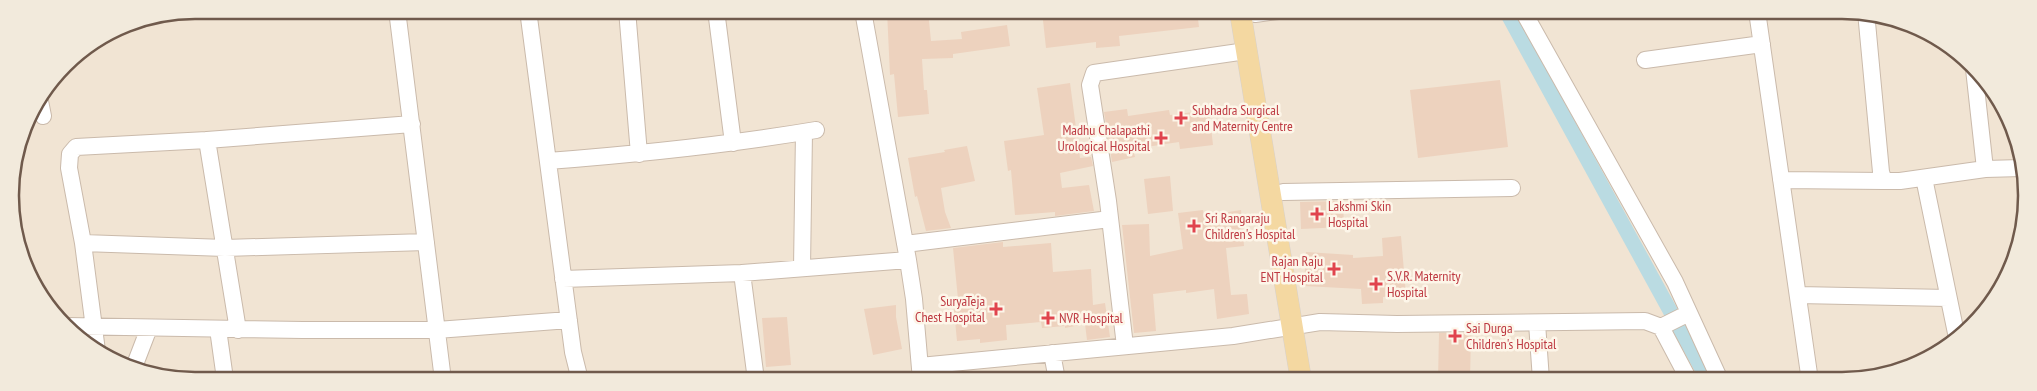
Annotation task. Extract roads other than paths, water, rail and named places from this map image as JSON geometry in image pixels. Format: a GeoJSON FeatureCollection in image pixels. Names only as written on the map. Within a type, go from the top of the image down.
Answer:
{"type":"FeatureCollection","features":[{"type":"Feature","properties":{"kind":"main road"},"geometry":{"type":"LineString","coordinates":[[1249,19],[1246,51],[1299,325],[1314,372]]}},
{"type":"Feature","properties":{"kind":"main road"},"geometry":{"type":"LineString","coordinates":[[1251,19],[1283,192],[1299,325],[1301,372]]}},
{"type":"Feature","properties":{"kind":"street"},"geometry":{"type":"LineString","coordinates":[[398,19],[442,372]]}},
{"type":"Feature","properties":{"kind":"street"},"geometry":{"type":"LineString","coordinates":[[529,19],[573,352],[578,372]]}},
{"type":"Feature","properties":{"kind":"street"},"geometry":{"type":"LineString","coordinates":[[628,19],[639,154]]}},
{"type":"Feature","properties":{"kind":"street"},"geometry":{"type":"LineString","coordinates":[[717,19],[733,143]]}},
{"type":"Feature","properties":{"kind":"street"},"geometry":{"type":"LineString","coordinates":[[864,19],[907,252],[914,299],[920,372]]}},
{"type":"Feature","properties":{"kind":"street"},"geometry":{"type":"LineString","coordinates":[[1527,19],[1656,248],[1716,372]]}},
{"type":"Feature","properties":{"kind":"street"},"geometry":{"type":"LineString","coordinates":[[1759,19],[1809,372]]}},
{"type":"Feature","properties":{"kind":"street"},"geometry":{"type":"LineString","coordinates":[[1867,20],[1881,172],[1884,181]]}},
{"type":"Feature","properties":{"kind":"street"},"geometry":{"type":"LineString","coordinates":[[1645,60],[1762,44]]}},
{"type":"Feature","properties":{"kind":"street"},"geometry":{"type":"LineString","coordinates":[[1125,346],[1110,219],[1090,85],[1094,73],[1246,51]]}},
{"type":"Feature","properties":{"kind":"street"},"geometry":{"type":"LineString","coordinates":[[1975,80],[1985,169]]}},
{"type":"Feature","properties":{"kind":"street"},"geometry":{"type":"LineString","coordinates":[[95,341],[83,243],[69,168],[70,154],[76,147],[207,140],[412,124]]}},
{"type":"Feature","properties":{"kind":"street"},"geometry":{"type":"LineString","coordinates":[[548,161],[639,154],[733,143],[810,131],[802,268]]}},
{"type":"Feature","properties":{"kind":"street"},"geometry":{"type":"LineString","coordinates":[[207,140],[238,330]]}},
{"type":"Feature","properties":{"kind":"street"},"geometry":{"type":"LineString","coordinates":[[1781,180],[1900,181],[1985,169],[2016,168]]}},
{"type":"Feature","properties":{"kind":"street"},"geometry":{"type":"LineString","coordinates":[[1924,178],[1955,330]]}},
{"type":"Feature","properties":{"kind":"street"},"geometry":{"type":"LineString","coordinates":[[1283,192],[1512,188]]}},
{"type":"Feature","properties":{"kind":"street"},"geometry":{"type":"LineString","coordinates":[[563,279],[742,273],[802,268],[1110,219]]}},
{"type":"Feature","properties":{"kind":"street"},"geometry":{"type":"LineString","coordinates":[[83,243],[225,248],[426,242]]}},
{"type":"Feature","properties":{"kind":"street"},"geometry":{"type":"LineString","coordinates":[[742,273],[755,372]]}},
{"type":"Feature","properties":{"kind":"street"},"geometry":{"type":"LineString","coordinates":[[1798,295],[1948,298]]}},
{"type":"Feature","properties":{"kind":"street"},"geometry":{"type":"LineString","coordinates":[[1662,327],[1688,313]]}},
{"type":"Feature","properties":{"kind":"street"},"geometry":{"type":"LineString","coordinates":[[77,326],[218,330],[437,330],[569,320]]}},
{"type":"Feature","properties":{"kind":"street"},"geometry":{"type":"LineString","coordinates":[[944,372],[1052,354],[1233,336],[1299,325],[1645,321],[1662,327],[1685,372]]}},
{"type":"Feature","properties":{"kind":"street"},"geometry":{"type":"LineString","coordinates":[[1537,323],[1540,372]]}},
{"type":"Feature","properties":{"kind":"street"},"geometry":{"type":"LineString","coordinates":[[136,362],[150,328]]}},
{"type":"Feature","properties":{"kind":"street"},"geometry":{"type":"LineString","coordinates":[[218,330],[224,372]]}},
{"type":"Feature","properties":{"kind":"street"},"geometry":{"type":"LineString","coordinates":[[1052,354],[1055,372]]}},
{"type":"Feature","properties":{"kind":"waterway"},"geometry":{"type":"LineString","coordinates":[[1510,19],[1704,372]]}},
{"type":"Feature","properties":{"kind":"place","name":"Subhadra Surgical and Maternity Centre"},"geometry":{"type":"Point","coordinates":[1181,118]}},
{"type":"Feature","properties":{"kind":"place","name":"Madhu Chalapathi Urological Hospital"},"geometry":{"type":"Point","coordinates":[1161,138]}},
{"type":"Feature","properties":{"kind":"place","name":"Lakshmi Skin Hospital"},"geometry":{"type":"Point","coordinates":[1317,214]}},
{"type":"Feature","properties":{"kind":"place","name":"Sri Rangaraju Children's Hospital"},"geometry":{"type":"Point","coordinates":[1194,226]}},
{"type":"Feature","properties":{"kind":"place","name":"Rajan Raju ENT Hospital"},"geometry":{"type":"Point","coordinates":[1334,269]}},
{"type":"Feature","properties":{"kind":"place","name":"S.V.R. Maternity Hospital"},"geometry":{"type":"Point","coordinates":[1376,284]}},
{"type":"Feature","properties":{"kind":"place","name":"SuryaTeja Chest Hospital"},"geometry":{"type":"Point","coordinates":[996,309]}},
{"type":"Feature","properties":{"kind":"place","name":"NVR Hospital"},"geometry":{"type":"Point","coordinates":[1048,318]}},
{"type":"Feature","properties":{"kind":"place","name":"Sai Durga Children's Hospital"},"geometry":{"type":"Point","coordinates":[1455,336]}}]}
